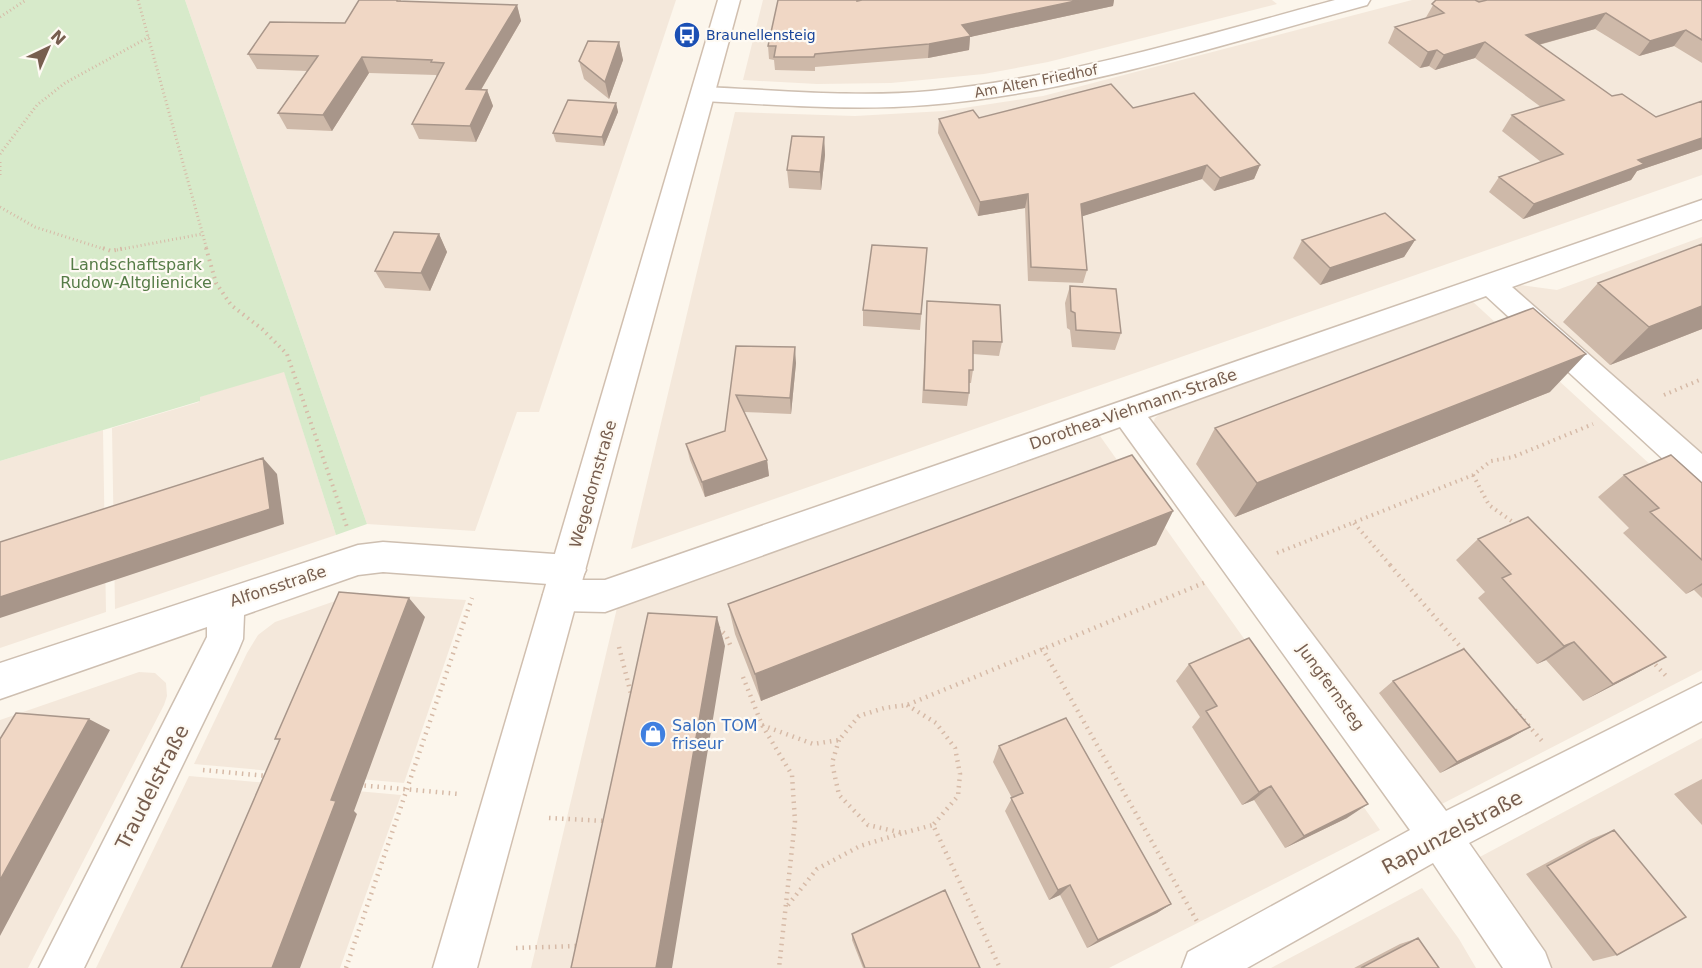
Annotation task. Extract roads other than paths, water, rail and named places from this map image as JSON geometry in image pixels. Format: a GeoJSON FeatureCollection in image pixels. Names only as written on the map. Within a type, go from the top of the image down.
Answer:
{"type":"FeatureCollection","features":[{"type":"Feature","properties":{"kind":"street","name":"Wegedornstraße"},"geometry":{"type":"LineString","coordinates":[[455,968],[729,0]]}},
{"type":"Feature","properties":{"kind":"street","name":"Am Alten Friedhof"},"geometry":{"type":"LineString","coordinates":[[704,94],[854,100],[928,98],[987,92],[1049,81],[1106,67],[1359,0]]}},
{"type":"Feature","properties":{"kind":"street","name":"Dorothea-Viehmann-Straße"},"geometry":{"type":"LineString","coordinates":[[564,583],[605,596],[1702,209]]}},
{"type":"Feature","properties":{"kind":"street"},"geometry":{"type":"LineString","coordinates":[[1491,284],[1702,474]]}},
{"type":"Feature","properties":{"kind":"street","name":"Jungfernsteg"},"geometry":{"type":"LineString","coordinates":[[1126,412],[1440,836],[1529,968]]}},
{"type":"Feature","properties":{"kind":"street","name":"Alfonsstraße"},"geometry":{"type":"LineString","coordinates":[[0,681],[358,560],[383,557],[564,583]]}},
{"type":"Feature","properties":{"kind":"street","name":"Traudelstraße"},"geometry":{"type":"LineString","coordinates":[[61,968],[225,639],[226,603]]}},
{"type":"Feature","properties":{"kind":"street","name":"Rapunzelstraße"},"geometry":{"type":"LineString","coordinates":[[1212,964],[1440,836],[1698,703]]}},
{"type":"Feature","properties":{"kind":"place","name":"Braunellensteig"},"geometry":{"type":"Point","coordinates":[687,35]}},
{"type":"Feature","properties":{"kind":"place","name":"Salon TOM friseur"},"geometry":{"type":"Point","coordinates":[653,734]}},
{"type":"Feature","properties":{"kind":"park label","name":"Landschaftspark Rudow-Altglienicke"},"geometry":{"type":"Point","coordinates":[136,273]}}]}
